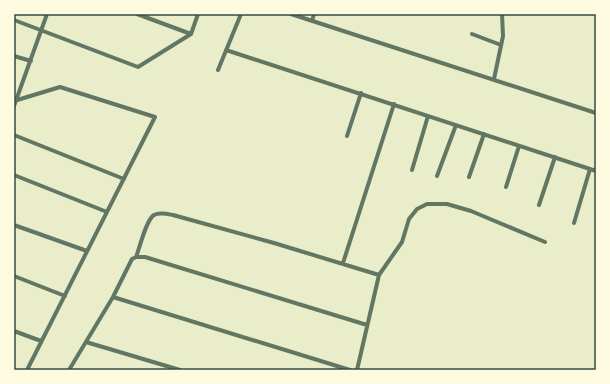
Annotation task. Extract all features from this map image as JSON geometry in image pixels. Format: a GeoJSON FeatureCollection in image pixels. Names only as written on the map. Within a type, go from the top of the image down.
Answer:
{"type":"FeatureCollection","features":[{"type":"Feature","properties":{"kind":"street"},"geometry":{"type":"LineString","coordinates":[[15,103],[47,14]]}},
{"type":"Feature","properties":{"kind":"street"},"geometry":{"type":"LineString","coordinates":[[137,14],[191,34]]}},
{"type":"Feature","properties":{"kind":"street"},"geometry":{"type":"LineString","coordinates":[[14,20],[138,67],[191,34],[198,14]]}},
{"type":"Feature","properties":{"kind":"street"},"geometry":{"type":"LineString","coordinates":[[218,70],[241,14]]}},
{"type":"Feature","properties":{"kind":"street"},"geometry":{"type":"LineString","coordinates":[[291,14],[494,79],[596,114]]}},
{"type":"Feature","properties":{"kind":"street"},"geometry":{"type":"LineString","coordinates":[[312,21],[314,14]]}},
{"type":"Feature","properties":{"kind":"street"},"geometry":{"type":"LineString","coordinates":[[494,79],[503,36],[502,14]]}},
{"type":"Feature","properties":{"kind":"street"},"geometry":{"type":"LineString","coordinates":[[472,34],[501,45]]}},
{"type":"Feature","properties":{"kind":"street"},"geometry":{"type":"LineString","coordinates":[[226,50],[596,171]]}},
{"type":"Feature","properties":{"kind":"street"},"geometry":{"type":"LineString","coordinates":[[14,56],[31,61]]}},
{"type":"Feature","properties":{"kind":"street"},"geometry":{"type":"LineString","coordinates":[[15,103],[60,87],[156,117],[27,370]]}},
{"type":"Feature","properties":{"kind":"street"},"geometry":{"type":"LineString","coordinates":[[346,136],[361,93]]}},
{"type":"Feature","properties":{"kind":"street"},"geometry":{"type":"LineString","coordinates":[[343,263],[394,104]]}},
{"type":"Feature","properties":{"kind":"street"},"geometry":{"type":"LineString","coordinates":[[412,170],[428,116]]}},
{"type":"Feature","properties":{"kind":"street"},"geometry":{"type":"LineString","coordinates":[[437,176],[456,125]]}},
{"type":"Feature","properties":{"kind":"street"},"geometry":{"type":"LineString","coordinates":[[469,177],[484,134]]}},
{"type":"Feature","properties":{"kind":"street"},"geometry":{"type":"LineString","coordinates":[[14,135],[124,179]]}},
{"type":"Feature","properties":{"kind":"street"},"geometry":{"type":"LineString","coordinates":[[506,187],[519,146]]}},
{"type":"Feature","properties":{"kind":"street"},"geometry":{"type":"LineString","coordinates":[[538,204],[555,157]]}},
{"type":"Feature","properties":{"kind":"street"},"geometry":{"type":"LineString","coordinates":[[574,223],[590,169]]}},
{"type":"Feature","properties":{"kind":"street"},"geometry":{"type":"LineString","coordinates":[[14,175],[107,212]]}},
{"type":"Feature","properties":{"kind":"street"},"geometry":{"type":"LineString","coordinates":[[357,370],[379,275],[402,242],[409,219],[417,209],[427,204],[447,204],[471,211],[544,242]]}},
{"type":"Feature","properties":{"kind":"street"},"geometry":{"type":"LineString","coordinates":[[69,370],[113,297],[132,259],[136,257],[149,221],[154,215],[159,213],[173,215],[343,263],[379,275]]}},
{"type":"Feature","properties":{"kind":"street"},"geometry":{"type":"LineString","coordinates":[[14,225],[87,251]]}},
{"type":"Feature","properties":{"kind":"street"},"geometry":{"type":"LineString","coordinates":[[136,257],[153,259],[367,325]]}},
{"type":"Feature","properties":{"kind":"street"},"geometry":{"type":"LineString","coordinates":[[14,276],[65,296]]}},
{"type":"Feature","properties":{"kind":"street"},"geometry":{"type":"LineString","coordinates":[[113,297],[350,370]]}},
{"type":"Feature","properties":{"kind":"street"},"geometry":{"type":"LineString","coordinates":[[14,331],[42,341]]}},
{"type":"Feature","properties":{"kind":"street"},"geometry":{"type":"LineString","coordinates":[[86,342],[180,370]]}}]}
